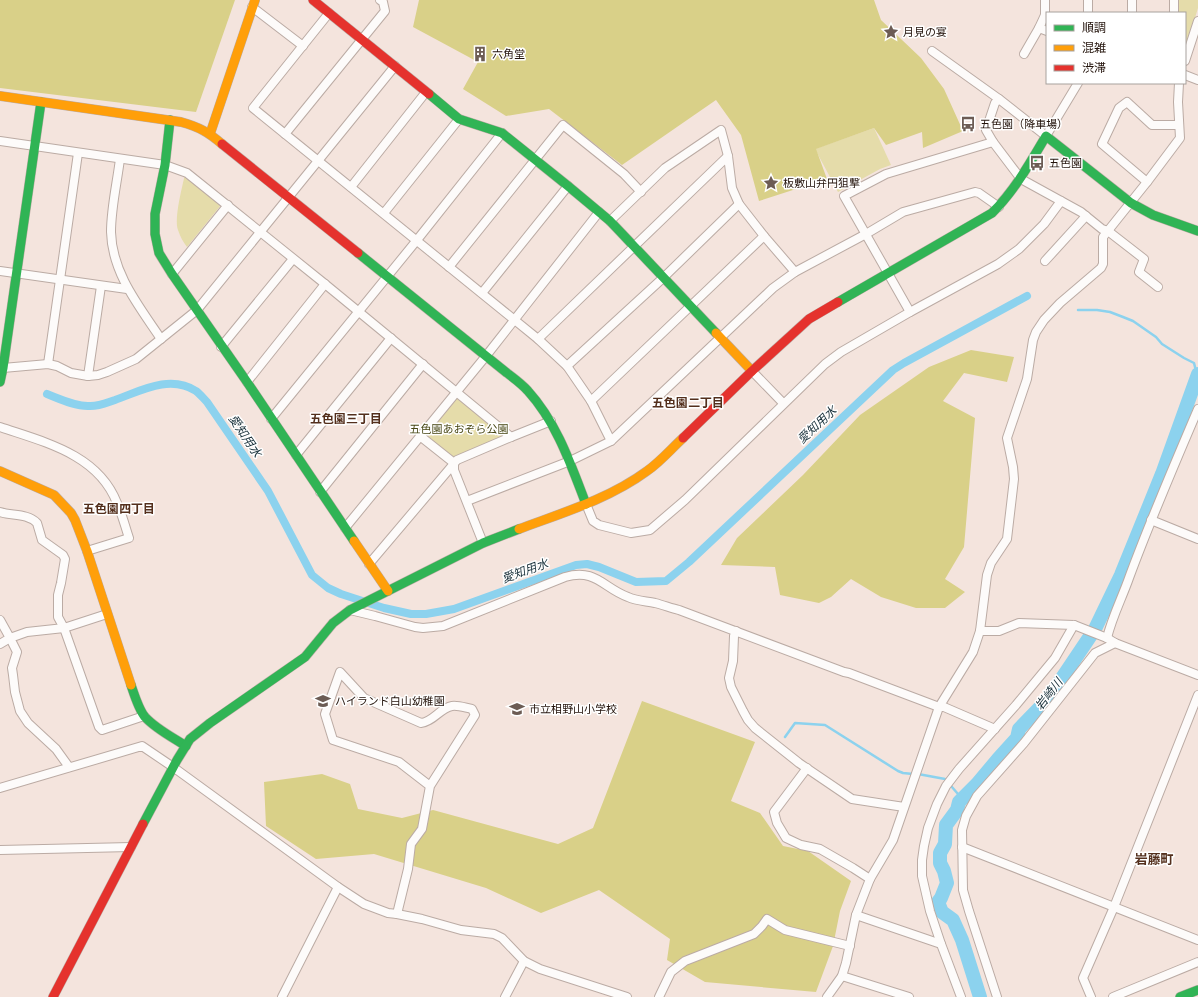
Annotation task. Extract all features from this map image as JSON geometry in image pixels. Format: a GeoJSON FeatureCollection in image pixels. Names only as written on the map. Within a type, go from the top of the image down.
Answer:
{"type":"FeatureCollection","features":[{"type":"Feature","properties":{"kind":"main road"},"geometry":{"type":"LineString","coordinates":[[312,0],[459,119],[502,133],[599,212],[752,371]]}},
{"type":"Feature","properties":{"kind":"main road"},"geometry":{"type":"LineString","coordinates":[[210,134],[253,3]]}},
{"type":"Feature","properties":{"kind":"main road"},"geometry":{"type":"LineString","coordinates":[[0,96],[170,120],[196,126],[210,134],[486,356],[528,392],[551,421],[570,461],[586,504]]}},
{"type":"Feature","properties":{"kind":"main road"},"geometry":{"type":"LineString","coordinates":[[0,382],[41,102]]}},
{"type":"Feature","properties":{"kind":"main road"},"geometry":{"type":"LineString","coordinates":[[170,120],[165,165],[155,214],[155,234],[159,253],[221,347],[247,382],[388,591]]}},
{"type":"Feature","properties":{"kind":"main road"},"geometry":{"type":"LineString","coordinates":[[53,997],[173,767],[191,738],[210,723],[305,657],[333,623],[352,610],[483,543],[586,504],[624,486],[647,471],[809,319],[992,213],[999,207],[1021,179],[1046,136],[1131,203],[1153,215],[1198,231]]}},
{"type":"Feature","properties":{"kind":"main road"},"geometry":{"type":"LineString","coordinates":[[0,471],[54,495],[76,520],[135,697],[144,716],[157,727],[186,746]]}},
{"type":"Feature","properties":{"kind":"main road"},"geometry":{"type":"LineString","coordinates":[[1180,997],[1198,990]]}},
{"type":"Feature","properties":{"kind":"street"},"geometry":{"type":"LineString","coordinates":[[285,134],[385,11],[383,2],[380,0]]}},
{"type":"Feature","properties":{"kind":"street"},"geometry":{"type":"LineString","coordinates":[[1024,54],[1043,29],[1045,0]]}},
{"type":"Feature","properties":{"kind":"street"},"geometry":{"type":"LineString","coordinates":[[1088,0],[1088,12]]}},
{"type":"Feature","properties":{"kind":"street"},"geometry":{"type":"LineString","coordinates":[[1132,0],[1132,12]]}},
{"type":"Feature","properties":{"kind":"street"},"geometry":{"type":"LineString","coordinates":[[1174,0],[1174,12]]}},
{"type":"Feature","properties":{"kind":"street"},"geometry":{"type":"LineString","coordinates":[[253,3],[303,46]]}},
{"type":"Feature","properties":{"kind":"street"},"geometry":{"type":"LineString","coordinates":[[329,13],[253,108],[538,339],[567,366],[591,401],[611,441]]}},
{"type":"Feature","properties":{"kind":"street"},"geometry":{"type":"LineString","coordinates":[[1187,50],[1198,21]]}},
{"type":"Feature","properties":{"kind":"street"},"geometry":{"type":"LineString","coordinates":[[932,51],[999,99],[1046,136],[1077,84]]}},
{"type":"Feature","properties":{"kind":"street"},"geometry":{"type":"LineString","coordinates":[[3,368],[48,364],[57,366],[71,373],[88,376],[107,372],[136,359],[197,310],[395,66]]}},
{"type":"Feature","properties":{"kind":"street"},"geometry":{"type":"LineString","coordinates":[[1186,75],[1198,80]]}},
{"type":"Feature","properties":{"kind":"street"},"geometry":{"type":"LineString","coordinates":[[827,997],[842,976],[856,915],[870,879],[893,840],[939,707],[973,652],[980,631],[987,575],[992,563],[1007,539],[1014,478],[1007,438],[1027,379],[1030,353],[1036,332],[1044,320],[1060,303],[1101,268],[1103,264],[1104,237],[1180,138],[1178,102],[1179,84]]}},
{"type":"Feature","properties":{"kind":"street"},"geometry":{"type":"LineString","coordinates":[[351,187],[426,92]]}},
{"type":"Feature","properties":{"kind":"street"},"geometry":{"type":"LineString","coordinates":[[999,99],[995,103],[986,130],[993,142],[1021,179],[1081,212],[1144,259],[1139,272],[1158,287]]}},
{"type":"Feature","properties":{"kind":"street"},"geometry":{"type":"LineString","coordinates":[[1147,182],[1102,144],[1119,108],[1127,102],[1152,125],[1179,125]]}},
{"type":"Feature","properties":{"kind":"street"},"geometry":{"type":"LineString","coordinates":[[384,214],[459,119]]}},
{"type":"Feature","properties":{"kind":"street"},"geometry":{"type":"LineString","coordinates":[[449,267],[563,125],[624,174],[641,192]]}},
{"type":"Feature","properties":{"kind":"street"},"geometry":{"type":"LineString","coordinates":[[610,222],[665,168],[721,130],[728,156],[732,188],[739,204],[795,272]]}},
{"type":"Feature","properties":{"kind":"street"},"geometry":{"type":"LineString","coordinates":[[271,419],[502,133]]}},
{"type":"Feature","properties":{"kind":"street"},"geometry":{"type":"LineString","coordinates":[[0,141],[165,165],[187,173],[359,311],[511,437]]}},
{"type":"Feature","properties":{"kind":"street"},"geometry":{"type":"LineString","coordinates":[[910,312],[844,196],[886,174],[993,142]]}},
{"type":"Feature","properties":{"kind":"street"},"geometry":{"type":"LineString","coordinates":[[48,364],[78,153]]}},
{"type":"Feature","properties":{"kind":"street"},"geometry":{"type":"LineString","coordinates":[[538,339],[728,156]]}},
{"type":"Feature","properties":{"kind":"street"},"geometry":{"type":"LineString","coordinates":[[120,159],[112,218],[111,232],[113,253],[128,289],[161,339]]}},
{"type":"Feature","properties":{"kind":"street"},"geometry":{"type":"LineString","coordinates":[[482,293],[568,186]]}},
{"type":"Feature","properties":{"kind":"street"},"geometry":{"type":"LineString","coordinates":[[467,501],[570,461],[611,441],[773,288],[795,272],[866,234],[903,212],[975,192],[979,193],[999,207]]}},
{"type":"Feature","properties":{"kind":"street"},"geometry":{"type":"LineString","coordinates":[[586,504],[593,521],[599,525],[631,533],[650,530],[685,500],[825,364],[841,352],[910,312],[998,264],[1019,249],[1044,224],[1061,201]]}},
{"type":"Feature","properties":{"kind":"street"},"geometry":{"type":"LineString","coordinates":[[567,366],[663,278],[739,204]]}},
{"type":"Feature","properties":{"kind":"street"},"geometry":{"type":"LineString","coordinates":[[172,274],[228,205]]}},
{"type":"Feature","properties":{"kind":"street"},"geometry":{"type":"LineString","coordinates":[[345,528],[486,356],[599,212]]}},
{"type":"Feature","properties":{"kind":"street"},"geometry":{"type":"LineString","coordinates":[[1045,261],[1086,216]]}},
{"type":"Feature","properties":{"kind":"street"},"geometry":{"type":"LineString","coordinates":[[591,401],[764,236]]}},
{"type":"Feature","properties":{"kind":"street"},"geometry":{"type":"LineString","coordinates":[[221,347],[293,259]]}},
{"type":"Feature","properties":{"kind":"street"},"geometry":{"type":"LineString","coordinates":[[0,271],[128,289]]}},
{"type":"Feature","properties":{"kind":"street"},"geometry":{"type":"LineString","coordinates":[[247,382],[325,284]]}},
{"type":"Feature","properties":{"kind":"street"},"geometry":{"type":"LineString","coordinates":[[88,376],[101,286]]}},
{"type":"Feature","properties":{"kind":"street"},"geometry":{"type":"LineString","coordinates":[[296,455],[391,338]]}},
{"type":"Feature","properties":{"kind":"street"},"geometry":{"type":"LineString","coordinates":[[320,492],[423,364]]}},
{"type":"Feature","properties":{"kind":"street"},"geometry":{"type":"LineString","coordinates":[[752,371],[784,403]]}},
{"type":"Feature","properties":{"kind":"street"},"geometry":{"type":"LineString","coordinates":[[1105,638],[1151,520],[1198,409]]}},
{"type":"Feature","properties":{"kind":"street"},"geometry":{"type":"LineString","coordinates":[[369,564],[454,463],[511,437],[551,421]]}},
{"type":"Feature","properties":{"kind":"street"},"geometry":{"type":"LineString","coordinates":[[0,427],[56,446],[66,451],[87,464],[106,482],[117,502],[129,538],[87,551]]}},
{"type":"Feature","properties":{"kind":"street"},"geometry":{"type":"LineString","coordinates":[[420,436],[454,463]]}},
{"type":"Feature","properties":{"kind":"street"},"geometry":{"type":"LineString","coordinates":[[454,463],[454,470],[483,543]]}},
{"type":"Feature","properties":{"kind":"street"},"geometry":{"type":"LineString","coordinates":[[0,512],[22,515],[35,521],[42,540],[63,555],[65,559],[58,595],[58,617],[64,628],[99,727],[102,730],[144,716]]}},
{"type":"Feature","properties":{"kind":"street"},"geometry":{"type":"LineString","coordinates":[[1151,520],[1198,539]]}},
{"type":"Feature","properties":{"kind":"street"},"geometry":{"type":"LineString","coordinates":[[352,610],[415,627],[423,628],[443,626],[565,577],[580,574],[600,580],[611,589],[628,597],[654,602],[680,610],[939,707],[944,707],[995,729]]}},
{"type":"Feature","properties":{"kind":"street"},"geometry":{"type":"LineString","coordinates":[[0,644],[10,638],[27,632],[64,628],[108,614]]}},
{"type":"Feature","properties":{"kind":"street"},"geometry":{"type":"LineString","coordinates":[[0,620],[17,652],[12,668],[12,675],[20,711],[28,723],[56,749],[69,768]]}},
{"type":"Feature","properties":{"kind":"street"},"geometry":{"type":"LineString","coordinates":[[980,631],[999,631],[1019,623],[1074,626],[1198,675]]}},
{"type":"Feature","properties":{"kind":"street"},"geometry":{"type":"LineString","coordinates":[[961,997],[930,911],[922,876],[922,860],[928,828],[946,786],[1055,658],[1074,626]]}},
{"type":"Feature","properties":{"kind":"street"},"geometry":{"type":"LineString","coordinates":[[736,631],[734,636],[733,661],[729,678],[743,711],[755,728],[799,763],[852,799],[904,807]]}},
{"type":"Feature","properties":{"kind":"street"},"geometry":{"type":"LineString","coordinates":[[997,997],[963,890],[962,830],[966,816],[977,796],[1024,743],[1095,653],[1114,643]]}},
{"type":"Feature","properties":{"kind":"street"},"geometry":{"type":"LineString","coordinates":[[397,914],[408,870],[411,844],[422,829],[430,786],[474,715],[472,709],[454,706],[447,708],[426,723],[421,724],[364,698],[340,672],[325,714],[333,740],[399,762],[430,786]]}},
{"type":"Feature","properties":{"kind":"street"},"geometry":{"type":"LineString","coordinates":[[1091,997],[1083,978],[1114,907],[1198,695]]}},
{"type":"Feature","properties":{"kind":"street"},"geometry":{"type":"LineString","coordinates":[[0,788],[142,746],[338,887],[364,904],[388,913],[422,919],[460,930],[494,934],[502,938],[524,961],[540,970],[627,997]]}},
{"type":"Feature","properties":{"kind":"street"},"geometry":{"type":"LineString","coordinates":[[807,768],[774,812],[786,838],[802,845],[820,849],[870,879]]}},
{"type":"Feature","properties":{"kind":"street"},"geometry":{"type":"LineString","coordinates":[[0,850],[131,847]]}},
{"type":"Feature","properties":{"kind":"street"},"geometry":{"type":"LineString","coordinates":[[962,847],[1198,940]]}},
{"type":"Feature","properties":{"kind":"street"},"geometry":{"type":"LineString","coordinates":[[282,997],[338,887]]}},
{"type":"Feature","properties":{"kind":"street"},"geometry":{"type":"LineString","coordinates":[[856,915],[941,944]]}},
{"type":"Feature","properties":{"kind":"street"},"geometry":{"type":"LineString","coordinates":[[660,997],[671,972],[685,961],[754,934],[767,919],[785,930],[850,946]]}},
{"type":"Feature","properties":{"kind":"street"},"geometry":{"type":"LineString","coordinates":[[505,997],[524,961]]}},
{"type":"Feature","properties":{"kind":"street"},"geometry":{"type":"LineString","coordinates":[[1113,997],[1198,962]]}},
{"type":"Feature","properties":{"kind":"street"},"geometry":{"type":"LineString","coordinates":[[842,976],[909,997]]}},
{"type":"Feature","properties":{"kind":"green space"},"geometry":{"type":"Polygon","coordinates":[[[1177,0],[1198,0],[1198,8],[1188,41],[1186,41],[1186,12],[1177,12],[1177,0]]]}},
{"type":"Feature","properties":{"kind":"green space"},"geometry":{"type":"Polygon","coordinates":[[[874,128],[891,165],[880,169],[838,192],[815,149],[874,128]]]}},
{"type":"Feature","properties":{"kind":"green space"},"geometry":{"type":"Polygon","coordinates":[[[185,174],[221,205],[187,247],[181,237],[177,225],[179,203],[185,174]]]}},
{"type":"Feature","properties":{"kind":"green space","name":"五色園あおぞら公園"},"geometry":{"type":"Polygon","coordinates":[[[456,395],[507,436],[454,457],[423,436],[456,395]]]}},
{"type":"Feature","properties":{"kind":"shaded area"},"geometry":{"type":"Polygon","coordinates":[[[0,0],[235,0],[196,112],[0,88],[0,0]]]}},
{"type":"Feature","properties":{"kind":"shaded area"},"geometry":{"type":"Polygon","coordinates":[[[419,0],[874,0],[881,20],[921,58],[944,89],[963,131],[923,148],[922,132],[886,145],[874,128],[816,149],[827,179],[759,201],[741,135],[716,100],[622,165],[549,109],[506,116],[463,89],[478,62],[413,27],[419,0]]]}},
{"type":"Feature","properties":{"kind":"shaded area"},"geometry":{"type":"Polygon","coordinates":[[[971,350],[1014,357],[1007,382],[964,373],[943,401],[975,418],[964,547],[945,579],[965,592],[945,608],[916,608],[881,597],[851,579],[831,597],[819,603],[780,595],[775,567],[721,565],[737,538],[803,475],[860,415],[929,367],[971,350]]]}},
{"type":"Feature","properties":{"kind":"shaded area"},"geometry":{"type":"Polygon","coordinates":[[[642,701],[755,742],[731,801],[760,813],[783,846],[808,851],[851,881],[840,911],[833,946],[816,992],[705,982],[667,960],[670,939],[599,890],[541,913],[486,888],[374,854],[316,859],[266,826],[264,782],[322,774],[350,784],[358,809],[402,818],[433,810],[558,844],[593,828],[642,701]]]}},
{"type":"Feature","properties":{"kind":"waterway","name":"愛知用水"},"geometry":{"type":"LineString","coordinates":[[47,394],[72,404],[92,406],[155,386],[166,384],[186,386],[196,391],[207,402],[268,491],[312,575],[328,588],[341,594],[384,608],[411,614],[426,614],[454,609],[576,565],[587,564],[599,567],[636,582],[666,581],[689,562],[893,370],[1027,296]]}},
{"type":"Feature","properties":{"kind":"waterway"},"geometry":{"type":"LineString","coordinates":[[1078,310],[1110,312],[1133,321],[1156,337],[1162,344],[1194,363],[1197,375]]}},
{"type":"Feature","properties":{"kind":"waterway","name":"岩崎川"},"geometry":{"type":"LineString","coordinates":[[980,997],[962,940],[953,920],[942,912],[938,902],[947,883],[940,863],[940,853],[945,844],[946,825],[957,810],[959,802],[977,784],[1017,738],[1019,729],[1048,699],[1095,629],[1121,575],[1162,474],[1198,374]]}},
{"type":"Feature","properties":{"kind":"waterway"},"geometry":{"type":"LineString","coordinates":[[785,737],[795,723],[825,725],[898,771],[913,774]]}},
{"type":"Feature","properties":{"kind":"waterway"},"geometry":{"type":"LineString","coordinates":[[918,774],[945,779],[958,794],[959,802]]}},
{"type":"Feature","properties":{"kind":"traffic: fast"},"geometry":{"type":"LineString","coordinates":[[429,94],[459,119],[502,133],[568,186],[610,221],[716,333]]}},
{"type":"Feature","properties":{"kind":"traffic: fast"},"geometry":{"type":"LineString","coordinates":[[0,382],[41,102]]}},
{"type":"Feature","properties":{"kind":"traffic: fast"},"geometry":{"type":"LineString","coordinates":[[170,120],[165,165],[155,214],[155,234],[159,253],[354,541]]}},
{"type":"Feature","properties":{"kind":"traffic: fast"},"geometry":{"type":"LineString","coordinates":[[838,302],[992,213],[1015,186],[1046,136],[1131,203],[1153,215],[1198,231]]}},
{"type":"Feature","properties":{"kind":"traffic: fast"},"geometry":{"type":"LineString","coordinates":[[358,253],[526,388],[538,403],[555,431],[569,460],[586,504]]}},
{"type":"Feature","properties":{"kind":"traffic: fast"},"geometry":{"type":"LineString","coordinates":[[143,824],[177,760],[190,739],[210,723],[305,657],[333,623],[350,610],[483,543],[519,529]]}},
{"type":"Feature","properties":{"kind":"traffic: fast"},"geometry":{"type":"LineString","coordinates":[[131,685],[145,717],[159,729],[186,746]]}},
{"type":"Feature","properties":{"kind":"traffic: fast"},"geometry":{"type":"LineString","coordinates":[[1180,997],[1198,990]]}},
{"type":"Feature","properties":{"kind":"traffic: slow"},"geometry":{"type":"LineString","coordinates":[[210,134],[255,0]]}},
{"type":"Feature","properties":{"kind":"traffic: slow"},"geometry":{"type":"LineString","coordinates":[[0,96],[181,122],[203,130],[222,144]]}},
{"type":"Feature","properties":{"kind":"traffic: slow"},"geometry":{"type":"LineString","coordinates":[[716,333],[752,371]]}},
{"type":"Feature","properties":{"kind":"traffic: slow"},"geometry":{"type":"LineString","coordinates":[[519,529],[568,511],[617,490],[661,460],[683,438]]}},
{"type":"Feature","properties":{"kind":"traffic: slow"},"geometry":{"type":"LineString","coordinates":[[0,471],[54,495],[71,513],[87,551],[131,685]]}},
{"type":"Feature","properties":{"kind":"traffic: slow"},"geometry":{"type":"LineString","coordinates":[[354,541],[388,591]]}},
{"type":"Feature","properties":{"kind":"traffic: jam"},"geometry":{"type":"LineString","coordinates":[[313,0],[429,94]]}},
{"type":"Feature","properties":{"kind":"traffic: jam"},"geometry":{"type":"LineString","coordinates":[[222,144],[358,253]]}},
{"type":"Feature","properties":{"kind":"traffic: jam"},"geometry":{"type":"LineString","coordinates":[[683,438],[752,371],[809,319],[838,302]]}},
{"type":"Feature","properties":{"kind":"traffic: jam"},"geometry":{"type":"LineString","coordinates":[[53,997],[143,824]]}},
{"type":"Feature","properties":{"kind":"place","name":"月見の宴"},"geometry":{"type":"Point","coordinates":[891,32]}},
{"type":"Feature","properties":{"kind":"place","name":"六角堂"},"geometry":{"type":"Point","coordinates":[480,54]}},
{"type":"Feature","properties":{"kind":"place","name":"五色園（降車場）"},"geometry":{"type":"Point","coordinates":[968,124]}},
{"type":"Feature","properties":{"kind":"place","name":"五色園"},"geometry":{"type":"Point","coordinates":[1037,163]}},
{"type":"Feature","properties":{"kind":"place","name":"板敷山弁円狙撃"},"geometry":{"type":"Point","coordinates":[771,183]}},
{"type":"Feature","properties":{"kind":"place","name":"ハイランド白山幼稚園"},"geometry":{"type":"Point","coordinates":[323,701]}},
{"type":"Feature","properties":{"kind":"place","name":"市立相野山小学校"},"geometry":{"type":"Point","coordinates":[517,709]}},
{"type":"Feature","properties":{"kind":"district","name":"五色園二丁目"},"geometry":{"type":"Point","coordinates":[688,403]}},
{"type":"Feature","properties":{"kind":"district","name":"五色園三丁目"},"geometry":{"type":"Point","coordinates":[346,419]}},
{"type":"Feature","properties":{"kind":"district","name":"五色園四丁目"},"geometry":{"type":"Point","coordinates":[119,509]}},
{"type":"Feature","properties":{"kind":"district","name":"岩藤町"},"geometry":{"type":"Point","coordinates":[1154,859]}}]}
